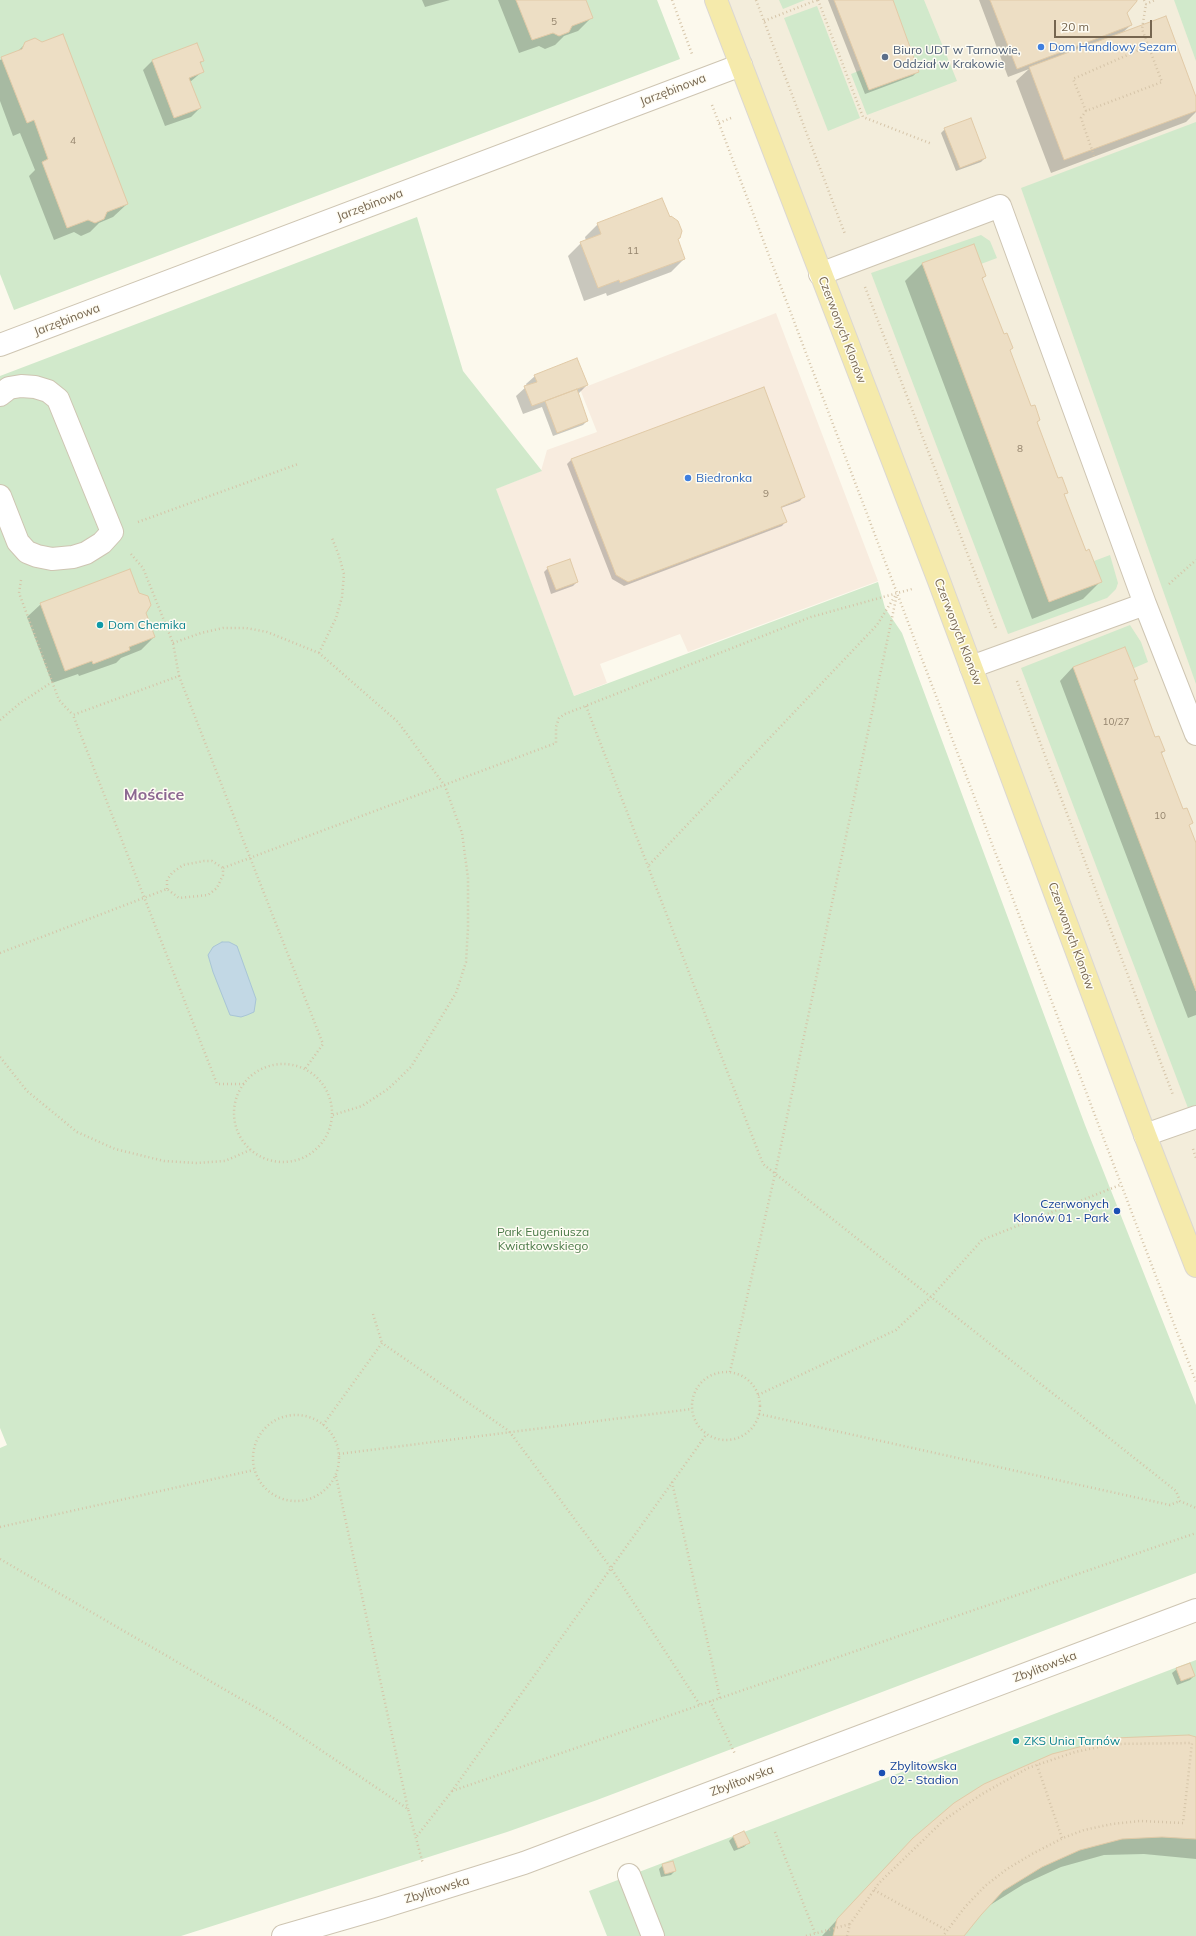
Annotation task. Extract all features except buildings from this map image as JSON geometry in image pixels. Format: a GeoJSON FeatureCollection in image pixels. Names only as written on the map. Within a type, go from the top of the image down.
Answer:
{"type":"FeatureCollection","features":[{"type":"Feature","properties":{"kind":"main road","name":"Czerwonych Klonów"},"geometry":{"type":"LineString","coordinates":[[716,0],[971,667],[1145,1135],[1196,1266]]}},
{"type":"Feature","properties":{"kind":"street","name":"Jarzębinowa"},"geometry":{"type":"LineString","coordinates":[[0,346],[741,65]]}},
{"type":"Feature","properties":{"kind":"street"},"geometry":{"type":"LineString","coordinates":[[820,274],[1000,206],[1146,604],[1196,734]]}},
{"type":"Feature","properties":{"kind":"street"},"geometry":{"type":"LineString","coordinates":[[0,395],[9,388],[21,386],[35,387],[48,391],[58,399],[112,532],[102,543],[86,553],[73,557],[52,559],[27,552],[18,542],[0,496]]}},
{"type":"Feature","properties":{"kind":"street"},"geometry":{"type":"LineString","coordinates":[[971,667],[1146,604]]}},
{"type":"Feature","properties":{"kind":"street"},"geometry":{"type":"LineString","coordinates":[[1145,1135],[1190,1119]]}},
{"type":"Feature","properties":{"kind":"street","name":"Zbylitowska"},"geometry":{"type":"LineString","coordinates":[[283,1936],[380,1908],[524,1863],[1196,1610]]}},
{"type":"Feature","properties":{"kind":"street"},"geometry":{"type":"LineString","coordinates":[[630,1875],[653,1936]]}},
{"type":"Feature","properties":{"kind":"path"},"geometry":{"type":"LineString","coordinates":[[672,0],[1120,1185],[1196,1382]]}},
{"type":"Feature","properties":{"kind":"path"},"geometry":{"type":"LineString","coordinates":[[756,0],[972,568],[1190,1119],[1196,1158]]}},
{"type":"Feature","properties":{"kind":"path"},"geometry":{"type":"LineString","coordinates":[[764,22],[818,0],[863,117],[932,144]]}},
{"type":"Feature","properties":{"kind":"path"},"geometry":{"type":"LineString","coordinates":[[1094,156],[1081,118],[1086,111],[1162,82],[1142,29],[1146,4],[1144,0]]}},
{"type":"Feature","properties":{"kind":"path"},"geometry":{"type":"LineString","coordinates":[[1146,4],[1155,0]]}},
{"type":"Feature","properties":{"kind":"path"},"geometry":{"type":"LineString","coordinates":[[1086,111],[1073,79],[1148,46]]}},
{"type":"Feature","properties":{"kind":"path"},"geometry":{"type":"LineString","coordinates":[[298,464],[112,532],[143,568],[173,643],[179,676],[323,1044],[305,1069]]}},
{"type":"Feature","properties":{"kind":"path"},"geometry":{"type":"LineString","coordinates":[[319,653],[336,618],[342,596],[344,574],[332,538]]}},
{"type":"Feature","properties":{"kind":"path"},"geometry":{"type":"LineString","coordinates":[[27,552],[19,593],[59,700],[74,714],[217,1084],[244,1084]]}},
{"type":"Feature","properties":{"kind":"path"},"geometry":{"type":"LineString","coordinates":[[1146,604],[1196,560]]}},
{"type":"Feature","properties":{"kind":"path"},"geometry":{"type":"LineString","coordinates":[[223,868],[556,743],[556,727],[559,718],[565,714],[811,617],[897,593]]}},
{"type":"Feature","properties":{"kind":"path"},"geometry":{"type":"LineString","coordinates":[[649,865],[877,625],[897,593]]}},
{"type":"Feature","properties":{"kind":"path"},"geometry":{"type":"LineString","coordinates":[[730,1372],[776,1174],[897,593]]}},
{"type":"Feature","properties":{"kind":"path"},"geometry":{"type":"LineString","coordinates":[[173,643],[201,633],[223,628],[246,628],[267,632],[319,653],[398,722],[444,786],[462,833],[468,878],[468,928],[466,962],[456,993],[411,1067],[382,1094],[362,1106],[333,1115]]}},
{"type":"Feature","properties":{"kind":"path"},"geometry":{"type":"LineString","coordinates":[[74,714],[179,676]]}},
{"type":"Feature","properties":{"kind":"path"},"geometry":{"type":"LineString","coordinates":[[0,720],[19,704],[52,682]]}},
{"type":"Feature","properties":{"kind":"path"},"geometry":{"type":"LineString","coordinates":[[586,706],[649,865],[763,1164],[932,1296],[1176,1491],[1180,1501],[1196,1508]]}},
{"type":"Feature","properties":{"kind":"path"},"geometry":{"type":"LineString","coordinates":[[167,889],[167,880],[172,873],[183,865],[204,860],[212,861],[223,868]]}},
{"type":"Feature","properties":{"kind":"path"},"geometry":{"type":"LineString","coordinates":[[167,889],[179,898],[208,895],[217,888],[223,868]]}},
{"type":"Feature","properties":{"kind":"path"},"geometry":{"type":"LineString","coordinates":[[0,953],[167,889]]}},
{"type":"Feature","properties":{"kind":"path"},"geometry":{"type":"LineString","coordinates":[[0,1057],[27,1091],[77,1132],[115,1149],[164,1161],[196,1163],[224,1161],[250,1150]]}},
{"type":"Feature","properties":{"kind":"path"},"geometry":{"type":"LineString","coordinates":[[289,1064],[305,1069],[317,1077],[326,1088],[331,1101],[333,1115],[331,1129],[315,1152],[303,1159],[289,1163],[275,1162],[262,1158],[250,1150],[241,1139],[235,1125],[234,1111],[237,1096],[244,1084],[256,1072],[272,1065],[289,1064]]}},
{"type":"Feature","properties":{"kind":"path"},"geometry":{"type":"LineString","coordinates":[[758,1395],[896,1330],[932,1296],[982,1240],[1120,1185]]}},
{"type":"Feature","properties":{"kind":"path"},"geometry":{"type":"LineString","coordinates":[[373,1314],[382,1343],[509,1431],[610,1568],[700,1705]]}},
{"type":"Feature","properties":{"kind":"path"},"geometry":{"type":"LineString","coordinates":[[323,1425],[382,1343]]}},
{"type":"Feature","properties":{"kind":"path"},"geometry":{"type":"LineString","coordinates":[[730,1372],[744,1378],[752,1385],[758,1395],[759,1414],[752,1428],[742,1435],[732,1439],[720,1440],[706,1434],[694,1419],[692,1409],[693,1398],[697,1388],[704,1380],[714,1374],[730,1372]]}},
{"type":"Feature","properties":{"kind":"path"},"geometry":{"type":"LineString","coordinates":[[339,1454],[509,1431],[692,1409]]}},
{"type":"Feature","properties":{"kind":"path"},"geometry":{"type":"LineString","coordinates":[[759,1414],[1170,1505],[1180,1501]]}},
{"type":"Feature","properties":{"kind":"path"},"geometry":{"type":"LineString","coordinates":[[336,1476],[318,1495],[306,1500],[293,1501],[280,1498],[268,1492],[260,1482],[254,1470],[253,1457],[256,1442],[263,1430],[274,1422],[288,1416],[302,1416],[323,1425],[335,1440],[339,1454],[336,1476],[408,1809],[424,1864]]}},
{"type":"Feature","properties":{"kind":"path"},"geometry":{"type":"LineString","coordinates":[[416,1836],[452,1791],[706,1434]]}},
{"type":"Feature","properties":{"kind":"path"},"geometry":{"type":"LineString","coordinates":[[0,1527],[254,1470]]}},
{"type":"Feature","properties":{"kind":"path"},"geometry":{"type":"LineString","coordinates":[[672,1482],[720,1698]]}},
{"type":"Feature","properties":{"kind":"path"},"geometry":{"type":"LineString","coordinates":[[452,1791],[1196,1533]]}},
{"type":"Feature","properties":{"kind":"path"},"geometry":{"type":"LineString","coordinates":[[0,1559],[272,1716],[408,1809]]}},
{"type":"Feature","properties":{"kind":"path"},"geometry":{"type":"LineString","coordinates":[[710,1701],[735,1754]]}},
{"type":"Feature","properties":{"kind":"path"},"geometry":{"type":"LineString","coordinates":[[846,1936],[850,1924],[874,1890],[944,1820],[982,1794],[1037,1765],[1074,1752],[1113,1744],[1192,1743],[1183,1823],[1140,1821],[1112,1824],[1084,1830],[1062,1838],[1032,1854],[985,1886],[965,1907],[946,1930],[943,1936]]}},
{"type":"Feature","properties":{"kind":"path"},"geometry":{"type":"LineString","coordinates":[[1037,1765],[1062,1838]]}},
{"type":"Feature","properties":{"kind":"path"},"geometry":{"type":"LineString","coordinates":[[774,1832],[816,1933]]}},
{"type":"Feature","properties":{"kind":"path"},"geometry":{"type":"LineString","coordinates":[[874,1890],[946,1930]]}},
{"type":"Feature","properties":{"kind":"path"},"geometry":{"type":"LineString","coordinates":[[806,1936],[850,1924]]}},
{"type":"Feature","properties":{"kind":"shaded area"},"geometry":{"type":"Polygon","coordinates":[[[716,0],[1196,0],[1196,1251],[716,0]]]}},
{"type":"Feature","properties":{"kind":"shaded area"},"geometry":{"type":"Polygon","coordinates":[[[776,313],[878,581],[688,652],[680,634],[600,664],[607,683],[574,696],[495,489],[541,471],[547,450],[597,432],[580,389],[776,313]]]}},
{"type":"Feature","properties":{"kind":"green space"},"geometry":{"type":"Polygon","coordinates":[[[0,0],[657,0],[680,59],[14,310],[0,274],[0,0]]]}},
{"type":"Feature","properties":{"kind":"green space"},"geometry":{"type":"Polygon","coordinates":[[[779,0],[805,0],[783,9],[779,0]]]}},
{"type":"Feature","properties":{"kind":"green space"},"geometry":{"type":"Polygon","coordinates":[[[893,0],[924,0],[957,81],[867,115],[851,74],[861,70],[869,90],[919,72],[893,0]]]}},
{"type":"Feature","properties":{"kind":"green space"},"geometry":{"type":"Polygon","coordinates":[[[1174,0],[1196,0],[1196,61],[1174,0]]]}},
{"type":"Feature","properties":{"kind":"green space"},"geometry":{"type":"Polygon","coordinates":[[[817,6],[860,118],[828,131],[784,18],[817,6]]]}},
{"type":"Feature","properties":{"kind":"green space"},"geometry":{"type":"Polygon","coordinates":[[[1196,122],[1196,684],[1021,188],[1196,122]]]}},
{"type":"Feature","properties":{"kind":"green space","name":"Park Eugeniusza Kwiatkowskiego"},"geometry":{"type":"Polygon","coordinates":[[[417,217],[463,371],[542,471],[496,489],[574,696],[878,582],[885,608],[902,633],[1085,1125],[1196,1405],[1196,1573],[597,1800],[507,1832],[181,1936],[0,1936],[0,1448],[7,1445],[0,1428],[0,376],[417,217]]]}},
{"type":"Feature","properties":{"kind":"green space"},"geometry":{"type":"Polygon","coordinates":[[[981,235],[990,241],[997,258],[981,264],[974,244],[922,264],[1049,602],[1101,582],[1094,561],[1110,555],[1118,583],[1116,589],[1107,598],[1008,634],[871,273],[981,235]]]}},
{"type":"Feature","properties":{"kind":"green space"},"geometry":{"type":"Polygon","coordinates":[[[1130,625],[1141,642],[1148,662],[1134,668],[1125,647],[1073,667],[1196,991],[1196,1105],[1188,1108],[1021,668],[1130,625]]]}},
{"type":"Feature","properties":{"kind":"green space"},"geometry":{"type":"Polygon","coordinates":[[[1196,1660],[1196,1936],[607,1936],[589,1891],[1196,1660]]]}},
{"type":"Feature","properties":{"kind":"water"},"geometry":{"type":"Polygon","coordinates":[[[222,942],[229,942],[237,946],[256,999],[254,1012],[241,1017],[230,1015],[208,955],[213,947],[222,942]]]}},
{"type":"Feature","properties":{"kind":"place","name":"Dom Handlowy Sezam"},"geometry":{"type":"Point","coordinates":[1041,47]}},
{"type":"Feature","properties":{"kind":"place","name":"Biuro UDT w Tarnowie, Oddział w Krakowie"},"geometry":{"type":"Point","coordinates":[885,57]}},
{"type":"Feature","properties":{"kind":"place","name":"Biedronka"},"geometry":{"type":"Point","coordinates":[688,478]}},
{"type":"Feature","properties":{"kind":"place","name":"Dom Chemika"},"geometry":{"type":"Point","coordinates":[100,625]}},
{"type":"Feature","properties":{"kind":"place","name":"Czerwonych Klonów 01 - Park"},"geometry":{"type":"Point","coordinates":[1117,1211]}},
{"type":"Feature","properties":{"kind":"place","name":"ZKS Unia Tarnów"},"geometry":{"type":"Point","coordinates":[1016,1741]}},
{"type":"Feature","properties":{"kind":"place","name":"Zbylitowska 02 - Stadion"},"geometry":{"type":"Point","coordinates":[882,1773]}},
{"type":"Feature","properties":{"kind":"district","name":"Mościce"},"geometry":{"type":"Point","coordinates":[154,795]}}]}
